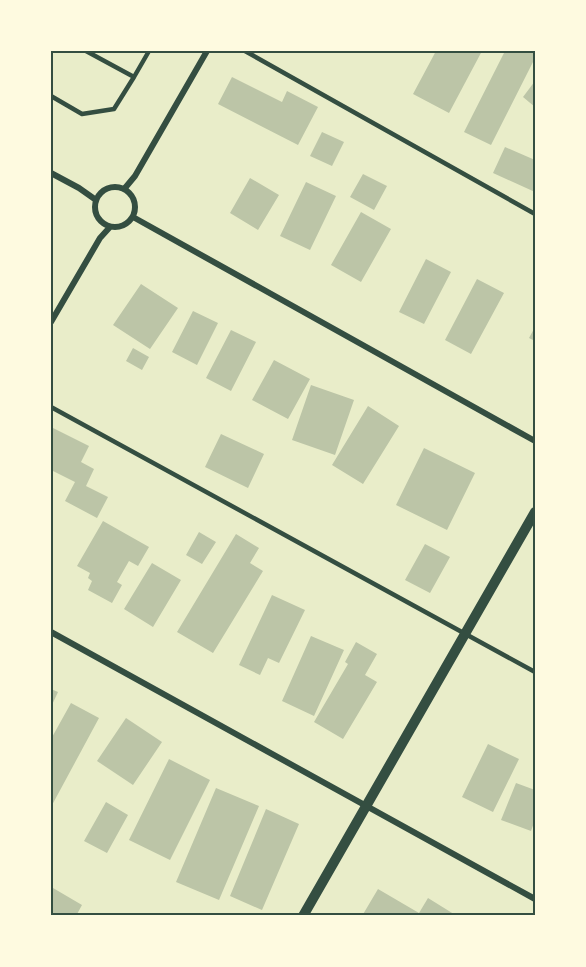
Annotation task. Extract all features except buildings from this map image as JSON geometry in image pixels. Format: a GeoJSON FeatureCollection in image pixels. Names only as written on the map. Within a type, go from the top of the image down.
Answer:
{"type":"FeatureCollection","features":[{"type":"Feature","properties":{"kind":"street"},"geometry":{"type":"LineString","coordinates":[[124,188],[135,176],[207,51]]}},
{"type":"Feature","properties":{"kind":"street"},"geometry":{"type":"LineString","coordinates":[[51,173],[96,200]]}},
{"type":"Feature","properties":{"kind":"street"},"geometry":{"type":"LineString","coordinates":[[111,186],[124,188],[134,198],[133,217],[123,226],[110,227],[95,213],[96,200],[99,193],[111,186]]}},
{"type":"Feature","properties":{"kind":"street"},"geometry":{"type":"LineString","coordinates":[[133,217],[535,441]]}},
{"type":"Feature","properties":{"kind":"street"},"geometry":{"type":"LineString","coordinates":[[51,322],[100,238],[110,227]]}},
{"type":"Feature","properties":{"kind":"street"},"geometry":{"type":"LineString","coordinates":[[303,916],[535,512]]}},
{"type":"Feature","properties":{"kind":"street"},"geometry":{"type":"LineString","coordinates":[[51,632],[535,899]]}},
{"type":"Feature","properties":{"kind":"lane"},"geometry":{"type":"LineString","coordinates":[[86,51],[134,77]]}},
{"type":"Feature","properties":{"kind":"lane"},"geometry":{"type":"LineString","coordinates":[[51,96],[82,114],[114,109],[149,51]]}},
{"type":"Feature","properties":{"kind":"lane"},"geometry":{"type":"LineString","coordinates":[[245,51],[535,214]]}},
{"type":"Feature","properties":{"kind":"lane"},"geometry":{"type":"LineString","coordinates":[[51,407],[535,672]]}}]}
